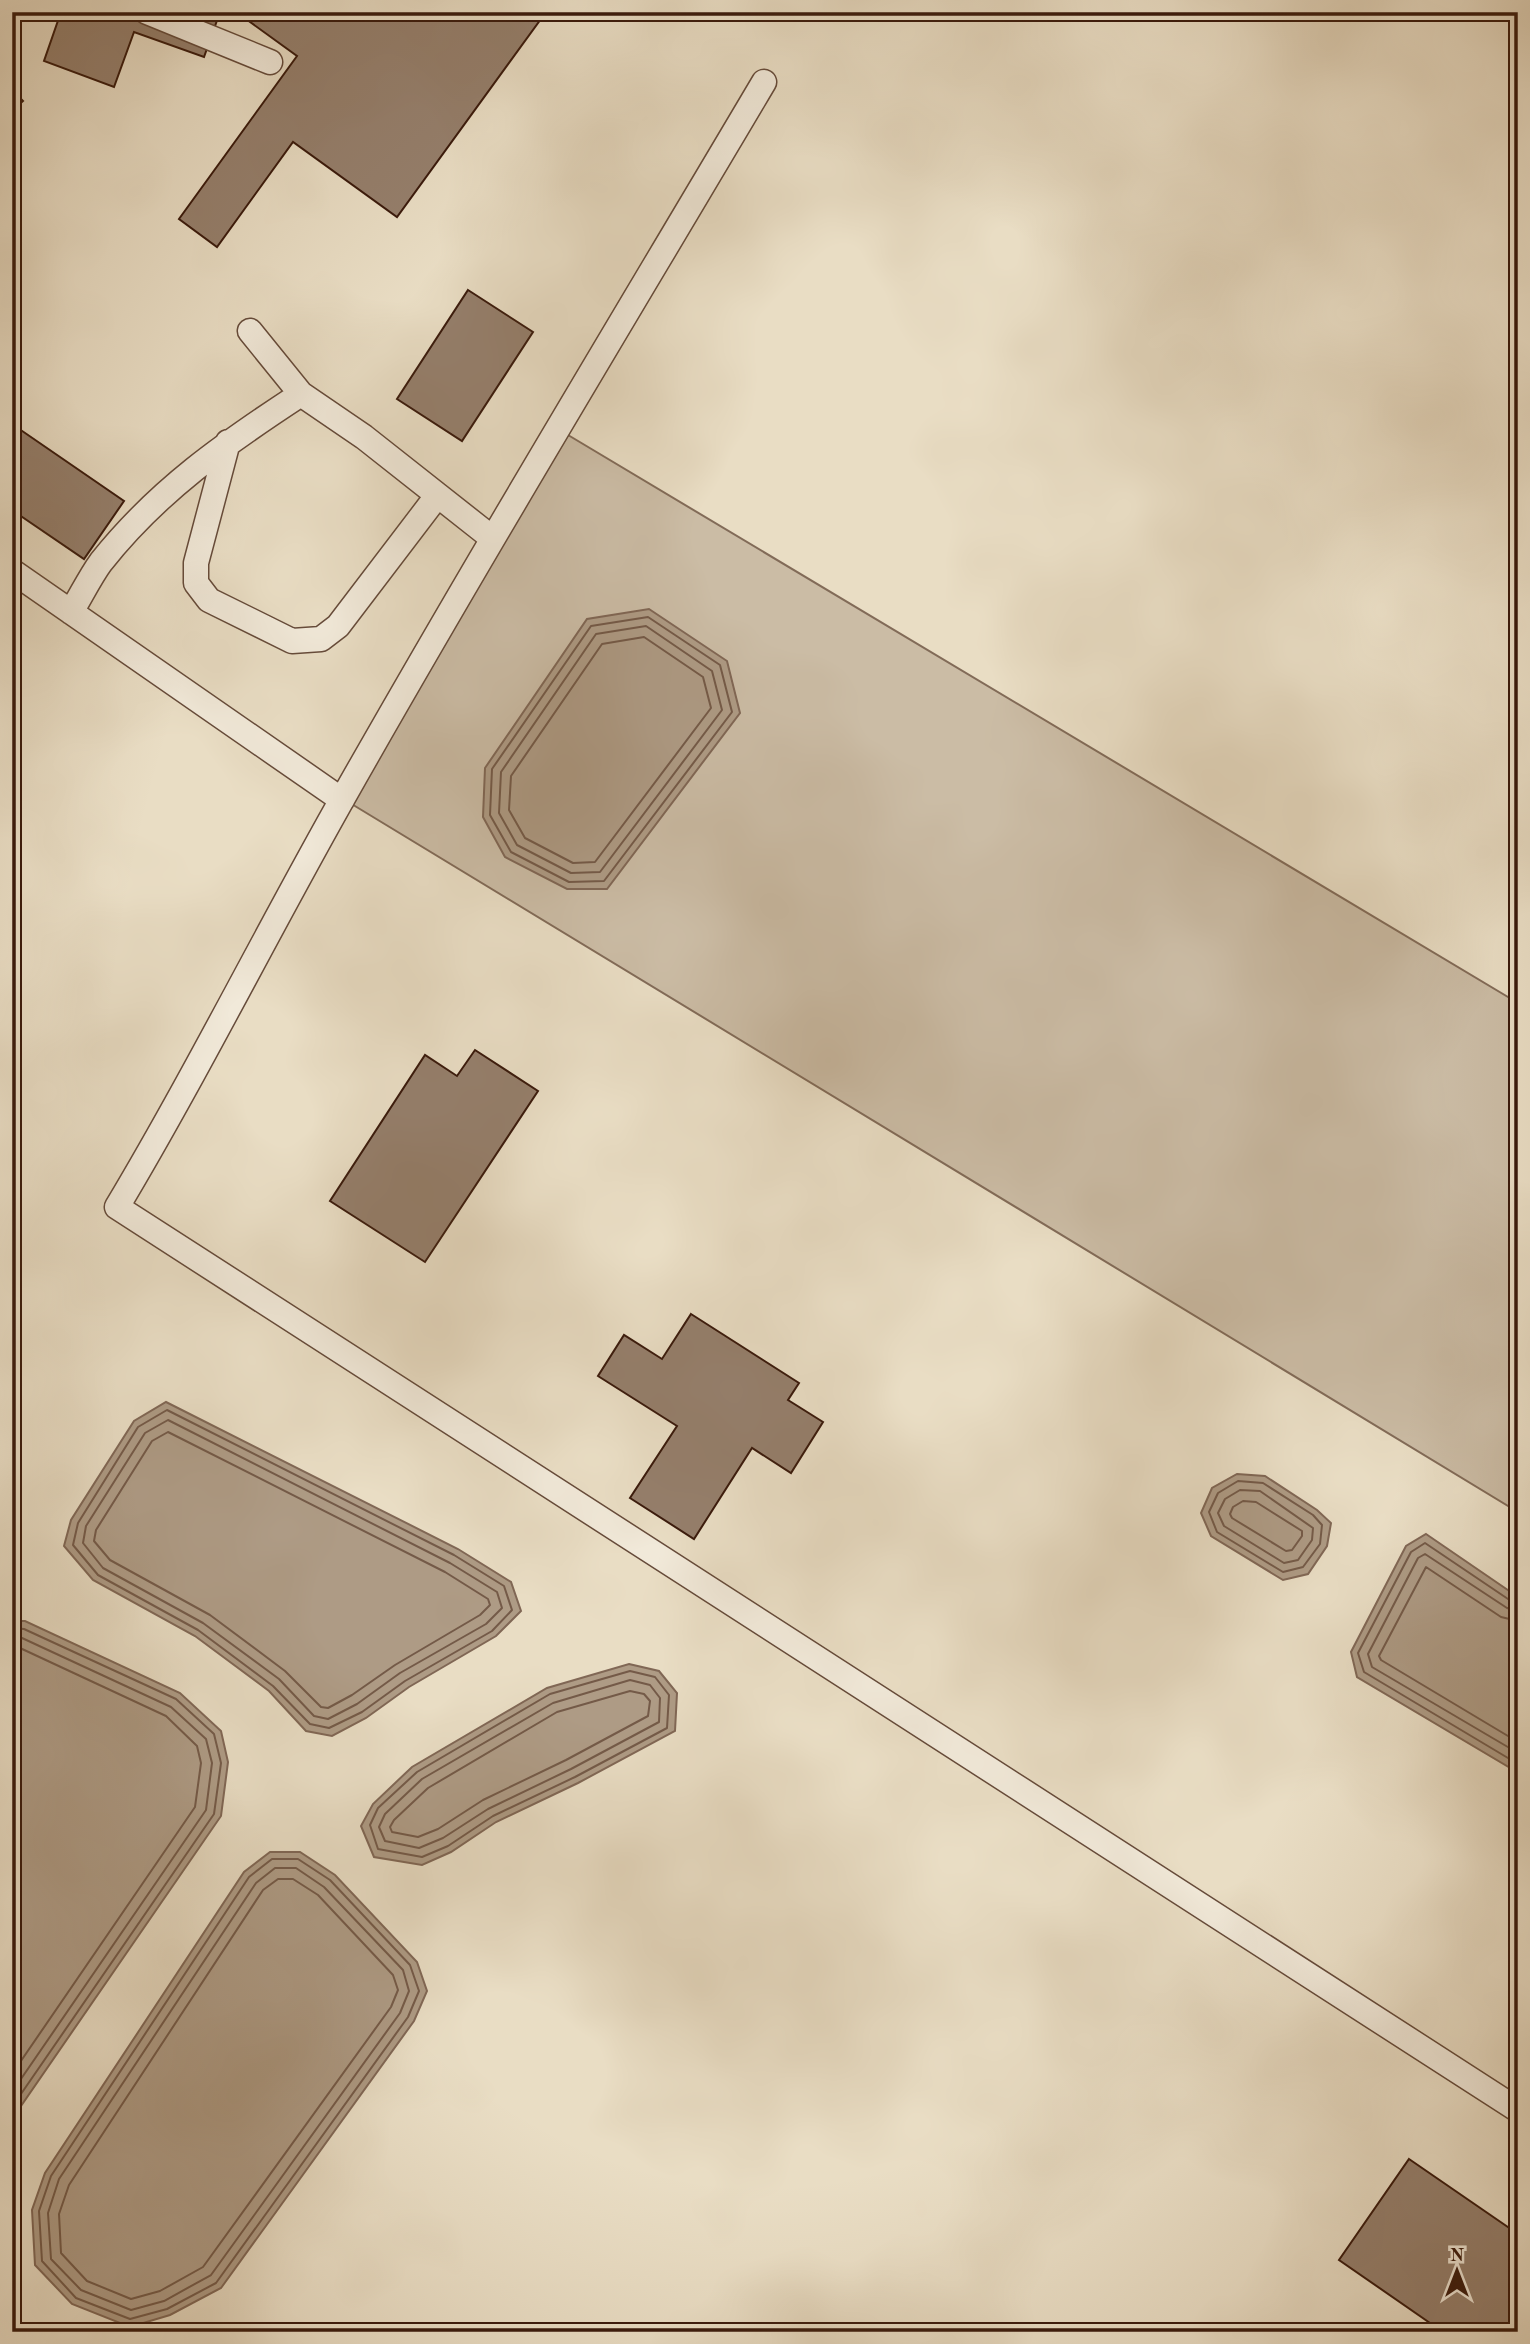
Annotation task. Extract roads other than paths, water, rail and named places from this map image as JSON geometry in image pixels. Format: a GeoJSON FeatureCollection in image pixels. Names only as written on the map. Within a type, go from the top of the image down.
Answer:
{"type":"FeatureCollection","features":[{"type":"Feature","properties":{"kind":"lane"},"geometry":{"type":"LineString","coordinates":[[148,12],[270,62]]}},
{"type":"Feature","properties":{"kind":"lane"},"geometry":{"type":"LineString","coordinates":[[764,82],[492,538],[342,800],[151,1150],[117,1207],[1518,2110]]}},
{"type":"Feature","properties":{"kind":"lane"},"geometry":{"type":"LineString","coordinates":[[250,331],[302,394],[364,437],[492,538]]}},
{"type":"Feature","properties":{"kind":"lane"},"geometry":{"type":"LineString","coordinates":[[71,612],[100,563],[155,501],[228,442],[302,394]]}},
{"type":"Feature","properties":{"kind":"lane"},"geometry":{"type":"LineString","coordinates":[[228,442],[196,563],[196,583],[209,600],[292,641],[321,639],[338,626],[437,496]]}},
{"type":"Feature","properties":{"kind":"lane"},"geometry":{"type":"LineString","coordinates":[[12,571],[342,800]]}},
{"type":"Feature","properties":{"kind":"water"},"geometry":{"type":"Polygon","coordinates":[[[649,609],[727,661],[740,713],[607,889],[567,889],[505,857],[483,817],[485,768],[587,619],[649,609]]]}},
{"type":"Feature","properties":{"kind":"water"},"geometry":{"type":"Polygon","coordinates":[[[166,1402],[458,1549],[511,1582],[521,1611],[496,1636],[409,1687],[366,1718],[332,1736],[306,1731],[269,1691],[195,1636],[93,1580],[64,1546],[71,1520],[134,1421],[166,1402]]]}},
{"type":"Feature","properties":{"kind":"water"},"geometry":{"type":"Polygon","coordinates":[[[1237,1474],[1265,1476],[1317,1510],[1331,1523],[1327,1546],[1308,1574],[1283,1580],[1211,1536],[1201,1513],[1212,1488],[1237,1474]]]}},
{"type":"Feature","properties":{"kind":"water"},"geometry":{"type":"Polygon","coordinates":[[[1426,1534],[1518,1597],[1518,1769],[1512,1769],[1357,1677],[1351,1652],[1406,1546],[1426,1534]]]}},
{"type":"Feature","properties":{"kind":"water"},"geometry":{"type":"Polygon","coordinates":[[[12,1621],[25,1621],[180,1693],[221,1731],[228,1762],[221,1816],[12,2119],[12,1621]]]}},
{"type":"Feature","properties":{"kind":"water"},"geometry":{"type":"Polygon","coordinates":[[[629,1664],[659,1671],[677,1693],[675,1731],[578,1783],[496,1822],[451,1852],[422,1865],[374,1857],[361,1826],[373,1804],[412,1767],[547,1688],[629,1664]]]}},
{"type":"Feature","properties":{"kind":"water"},"geometry":{"type":"Polygon","coordinates":[[[270,1852],[300,1852],[335,1875],[417,1962],[427,1991],[414,2021],[221,2288],[170,2315],[130,2327],[72,2304],[35,2265],[32,2210],[45,2173],[244,1872],[270,1852]]]}}]}
